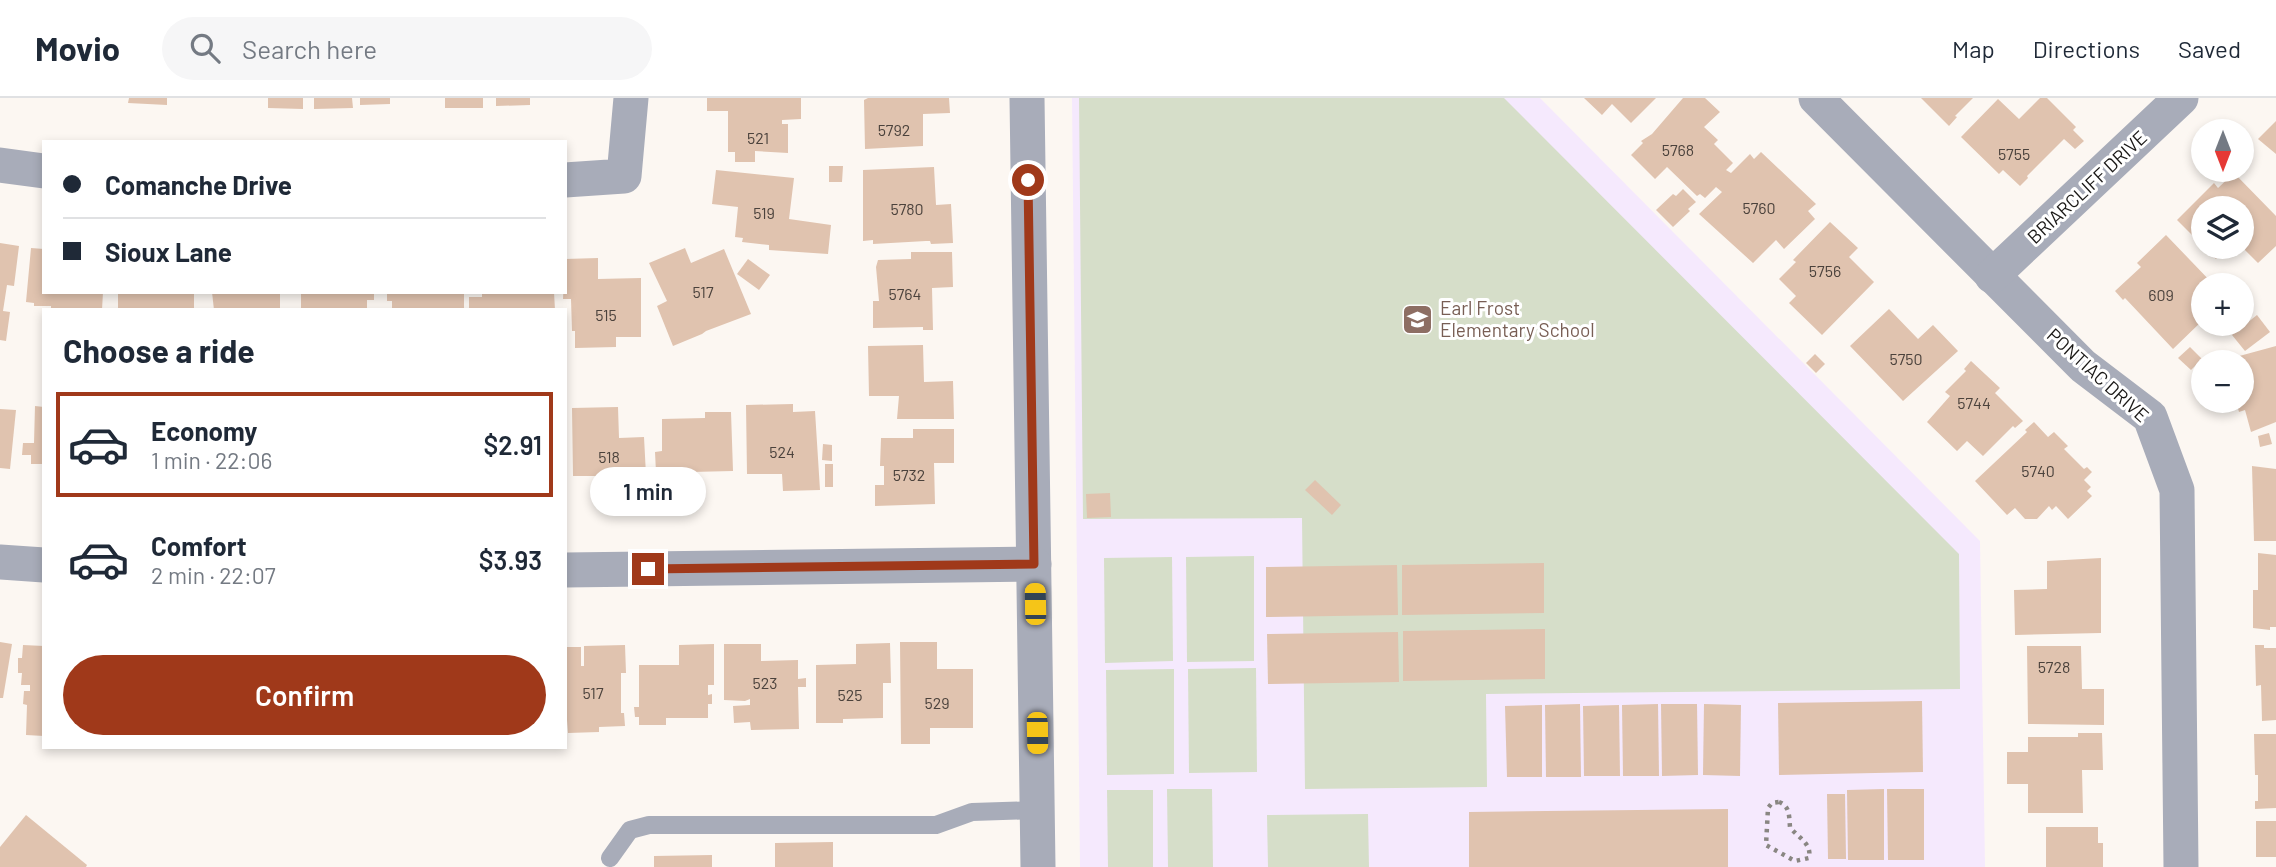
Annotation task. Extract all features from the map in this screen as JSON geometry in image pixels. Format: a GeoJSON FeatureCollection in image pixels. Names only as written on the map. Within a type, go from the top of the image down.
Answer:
{"type":"FeatureCollection","features":[{"type":"Feature","properties":{"kind":"street"},"geometry":{"type":"LineString","coordinates":[[567,180],[624,176],[631,98]]}},
{"type":"Feature","properties":{"kind":"street"},"geometry":{"type":"LineString","coordinates":[[1027,98],[1038,867]]}},
{"type":"Feature","properties":{"kind":"street","name":"PONTIAC DRIVE"},"geometry":{"type":"LineString","coordinates":[[1816,98],[2083,366],[2150,417],[2177,489],[2181,867]]}},
{"type":"Feature","properties":{"kind":"street","name":"BRIARCLIFF DRIVE"},"geometry":{"type":"LineString","coordinates":[[1992,276],[2181,98]]}},
{"type":"Feature","properties":{"kind":"street"},"geometry":{"type":"LineString","coordinates":[[0,164],[42,171]]}},
{"type":"Feature","properties":{"kind":"street"},"geometry":{"type":"LineString","coordinates":[[0,562],[42,565]]}},
{"type":"Feature","properties":{"kind":"street"},"geometry":{"type":"LineString","coordinates":[[567,570],[1034,564]]}},
{"type":"Feature","properties":{"kind":"lane"},"geometry":{"type":"LineString","coordinates":[[610,858],[618,843],[630,830],[649,825],[936,825],[972,812],[1038,810]]}},
{"type":"Feature","properties":{"kind":"path"},"geometry":{"type":"LineString","coordinates":[[1772,803],[1785,804],[1790,827],[1808,844],[1809,858],[1802,861],[1795,861],[1766,845],[1768,808],[1772,803]]}},
{"type":"Feature","properties":{"kind":"shaded area","name":"Earl Frost Elementary School"},"geometry":{"type":"Polygon","coordinates":[[[1072,98],[1540,98],[1980,541],[1985,867],[1080,867],[1072,98]]]}},
{"type":"Feature","properties":{"kind":"green space","name":"Earl Frost Elementary School"},"geometry":{"type":"Polygon","coordinates":[[[1079,98],[1504,98],[1959,554],[1960,689],[1486,694],[1487,787],[1305,789],[1302,518],[1083,519],[1079,98]]]}},
{"type":"Feature","properties":{"kind":"green space"},"geometry":{"type":"Polygon","coordinates":[[[1254,556],[1254,661],[1187,662],[1186,557],[1254,556]]]}},
{"type":"Feature","properties":{"kind":"green space"},"geometry":{"type":"Polygon","coordinates":[[[1172,557],[1173,661],[1105,663],[1104,558],[1172,557]]]}},
{"type":"Feature","properties":{"kind":"green space"},"geometry":{"type":"Polygon","coordinates":[[[1256,668],[1257,772],[1189,773],[1188,669],[1256,668]]]}},
{"type":"Feature","properties":{"kind":"green space"},"geometry":{"type":"Polygon","coordinates":[[[1174,669],[1174,774],[1107,775],[1106,670],[1174,669]]]}},
{"type":"Feature","properties":{"kind":"green space"},"geometry":{"type":"Polygon","coordinates":[[[1167,789],[1212,789],[1213,867],[1168,867],[1167,789]]]}},
{"type":"Feature","properties":{"kind":"green space"},"geometry":{"type":"Polygon","coordinates":[[[1107,790],[1153,790],[1153,867],[1108,867],[1107,790]]]}},
{"type":"Feature","properties":{"kind":"green space"},"geometry":{"type":"Polygon","coordinates":[[[1368,814],[1369,867],[1268,867],[1267,815],[1368,814]]]}},
{"type":"Feature","properties":{"kind":"building"},"geometry":{"type":"Polygon","coordinates":[[[129,98],[167,98],[167,105],[128,103],[129,98]]]}},
{"type":"Feature","properties":{"kind":"building"},"geometry":{"type":"Polygon","coordinates":[[[268,98],[303,98],[303,109],[268,108],[268,98]]]}},
{"type":"Feature","properties":{"kind":"building"},"geometry":{"type":"Polygon","coordinates":[[[314,98],[352,98],[353,108],[314,109],[314,98]]]}},
{"type":"Feature","properties":{"kind":"building"},"geometry":{"type":"Polygon","coordinates":[[[360,98],[390,98],[390,104],[360,105],[360,98]]]}},
{"type":"Feature","properties":{"kind":"building"},"geometry":{"type":"Polygon","coordinates":[[[445,98],[483,98],[483,108],[445,108],[445,98]]]}},
{"type":"Feature","properties":{"kind":"building"},"geometry":{"type":"Polygon","coordinates":[[[496,98],[530,98],[530,105],[496,106],[496,98]]]}},
{"type":"Feature","properties":{"kind":"building"},"geometry":{"type":"Polygon","coordinates":[[[707,98],[801,98],[801,119],[782,120],[782,124],[788,124],[788,153],[755,151],[755,162],[735,162],[735,152],[728,152],[728,111],[707,111],[707,98]]]}},
{"type":"Feature","properties":{"kind":"building"},"geometry":{"type":"Polygon","coordinates":[[[949,98],[950,113],[923,114],[923,146],[865,149],[864,100],[949,98]]]}},
{"type":"Feature","properties":{"kind":"building"},"geometry":{"type":"Polygon","coordinates":[[[1584,98],[1656,98],[1631,123],[1612,104],[1602,115],[1584,98]]]}},
{"type":"Feature","properties":{"kind":"building"},"geometry":{"type":"Polygon","coordinates":[[[1683,98],[1705,98],[1720,112],[1704,127],[1718,140],[1714,144],[1733,163],[1726,170],[1731,173],[1750,154],[1754,159],[1761,152],[1816,204],[1808,211],[1815,219],[1784,249],[1776,240],[1753,263],[1699,214],[1722,192],[1716,187],[1705,198],[1700,194],[1697,196],[1667,167],[1655,179],[1631,155],[1683,98]]]}},
{"type":"Feature","properties":{"kind":"building"},"geometry":{"type":"Polygon","coordinates":[[[1921,98],[1973,98],[1949,126],[1921,98]]]}},
{"type":"Feature","properties":{"kind":"building"},"geometry":{"type":"Polygon","coordinates":[[[2040,98],[2047,98],[2076,127],[2073,130],[2084,141],[2075,149],[2064,139],[2020,186],[2003,170],[1999,174],[1961,137],[1998,99],[2019,119],[2040,98]]]}},
{"type":"Feature","properties":{"kind":"building"},"geometry":{"type":"Polygon","coordinates":[[[2276,121],[2276,154],[2258,139],[2276,121]]]}},
{"type":"Feature","properties":{"kind":"building"},"geometry":{"type":"Polygon","coordinates":[[[829,166],[843,166],[842,182],[829,182],[829,166]]]}},
{"type":"Feature","properties":{"kind":"building"},"geometry":{"type":"Polygon","coordinates":[[[934,167],[936,205],[951,204],[953,243],[931,244],[926,241],[873,244],[873,240],[863,241],[863,170],[934,167]]]}},
{"type":"Feature","properties":{"kind":"building"},"geometry":{"type":"Polygon","coordinates":[[[716,170],[794,178],[789,219],[831,225],[828,254],[769,250],[769,245],[742,242],[743,238],[735,237],[738,207],[712,204],[716,170]]]}},
{"type":"Feature","properties":{"kind":"building"},"geometry":{"type":"Polygon","coordinates":[[[2224,182],[2243,182],[2276,216],[2276,246],[2258,263],[2254,259],[2254,196],[2201,196],[2214,183],[2218,188],[2224,182]]]}},
{"type":"Feature","properties":{"kind":"building"},"geometry":{"type":"Polygon","coordinates":[[[1683,189],[1696,202],[1673,227],[1656,210],[1673,194],[1676,196],[1683,189]]]}},
{"type":"Feature","properties":{"kind":"building"},"geometry":{"type":"Polygon","coordinates":[[[2191,206],[2191,234],[2177,220],[2191,206]]]}},
{"type":"Feature","properties":{"kind":"building"},"geometry":{"type":"Polygon","coordinates":[[[1830,222],[1858,248],[1849,257],[1874,282],[1822,335],[1789,303],[1796,296],[1779,279],[1796,262],[1793,260],[1830,222]]]}},
{"type":"Feature","properties":{"kind":"building"},"geometry":{"type":"Polygon","coordinates":[[[2166,235],[2202,273],[2191,273],[2191,332],[2173,349],[2125,298],[2123,300],[2115,291],[2141,267],[2137,263],[2166,235]]]}},
{"type":"Feature","properties":{"kind":"building"},"geometry":{"type":"Polygon","coordinates":[[[0,243],[19,246],[14,286],[7,285],[3,311],[10,312],[6,341],[0,340],[0,243]]]}},
{"type":"Feature","properties":{"kind":"building"},"geometry":{"type":"Polygon","coordinates":[[[31,248],[42,249],[42,294],[103,294],[102,308],[51,308],[26,302],[31,248]]]}},
{"type":"Feature","properties":{"kind":"building"},"geometry":{"type":"Polygon","coordinates":[[[685,248],[691,263],[724,249],[751,314],[673,346],[657,306],[667,301],[649,263],[685,248]]]}},
{"type":"Feature","properties":{"kind":"building"},"geometry":{"type":"Polygon","coordinates":[[[911,252],[952,252],[953,287],[932,288],[933,330],[923,330],[923,327],[873,328],[873,301],[879,301],[876,267],[878,260],[911,259],[911,252]]]}},
{"type":"Feature","properties":{"kind":"building"},"geometry":{"type":"Polygon","coordinates":[[[598,258],[598,279],[641,278],[641,337],[616,337],[616,347],[575,348],[571,299],[563,299],[563,294],[567,294],[567,259],[598,258]]]}},
{"type":"Feature","properties":{"kind":"building"},"geometry":{"type":"Polygon","coordinates":[[[748,259],[770,275],[759,290],[737,274],[748,259]]]}},
{"type":"Feature","properties":{"kind":"building"},"geometry":{"type":"Polygon","coordinates":[[[118,294],[194,294],[194,308],[118,308],[118,294]]]}},
{"type":"Feature","properties":{"kind":"building"},"geometry":{"type":"Polygon","coordinates":[[[212,294],[280,294],[280,308],[214,308],[212,294]]]}},
{"type":"Feature","properties":{"kind":"building"},"geometry":{"type":"Polygon","coordinates":[[[301,294],[374,294],[374,300],[367,300],[367,308],[301,308],[301,294]]]}},
{"type":"Feature","properties":{"kind":"building"},"geometry":{"type":"Polygon","coordinates":[[[387,294],[464,294],[464,308],[392,308],[392,301],[387,301],[387,294]]]}},
{"type":"Feature","properties":{"kind":"building"},"geometry":{"type":"Polygon","coordinates":[[[482,294],[554,294],[555,308],[469,308],[469,297],[482,297],[482,294]]]}},
{"type":"Feature","properties":{"kind":"building"},"geometry":{"type":"Polygon","coordinates":[[[1889,309],[1918,339],[1933,325],[1958,351],[1903,401],[1850,346],[1889,309]]]}},
{"type":"Feature","properties":{"kind":"building"},"geometry":{"type":"Polygon","coordinates":[[[2257,315],[2270,332],[2244,350],[2233,336],[2254,336],[2254,317],[2257,315]]]}},
{"type":"Feature","properties":{"kind":"building"},"geometry":{"type":"Polygon","coordinates":[[[923,345],[924,382],[953,381],[954,419],[897,419],[899,396],[869,396],[868,346],[923,345]]]}},
{"type":"Feature","properties":{"kind":"building"},"geometry":{"type":"Polygon","coordinates":[[[2276,346],[2276,422],[2251,432],[2246,413],[2254,413],[2254,352],[2276,346]]]}},
{"type":"Feature","properties":{"kind":"building"},"geometry":{"type":"Polygon","coordinates":[[[2190,347],[2193,350],[2191,370],[2178,358],[2190,347]]]}},
{"type":"Feature","properties":{"kind":"building"},"geometry":{"type":"Polygon","coordinates":[[[1815,354],[1825,364],[1816,373],[1806,363],[1815,354]]]}},
{"type":"Feature","properties":{"kind":"building"},"geometry":{"type":"Polygon","coordinates":[[[1971,361],[2000,388],[1995,393],[2023,421],[2015,428],[2013,426],[1983,456],[1967,441],[1957,451],[1927,422],[1950,396],[1945,392],[1966,371],[1964,369],[1971,361]]]}},
{"type":"Feature","properties":{"kind":"building"},"geometry":{"type":"Polygon","coordinates":[[[793,404],[793,412],[815,411],[820,490],[783,491],[782,474],[747,474],[746,405],[793,404]]]}},
{"type":"Feature","properties":{"kind":"building"},"geometry":{"type":"Polygon","coordinates":[[[35,406],[42,407],[42,464],[31,464],[31,455],[22,455],[23,443],[34,443],[35,406]]]}},
{"type":"Feature","properties":{"kind":"building"},"geometry":{"type":"Polygon","coordinates":[[[618,407],[619,438],[644,437],[647,494],[608,494],[608,476],[573,476],[572,408],[618,407]]]}},
{"type":"Feature","properties":{"kind":"building"},"geometry":{"type":"Polygon","coordinates":[[[0,409],[16,410],[10,469],[0,468],[0,409]]]}},
{"type":"Feature","properties":{"kind":"building"},"geometry":{"type":"Polygon","coordinates":[[[705,412],[731,412],[733,471],[691,472],[692,492],[657,493],[655,452],[662,451],[662,419],[705,418],[705,412]]]}},
{"type":"Feature","properties":{"kind":"building"},"geometry":{"type":"Polygon","coordinates":[[[2034,422],[2048,437],[2054,432],[2068,446],[2064,449],[2084,469],[2087,467],[2092,472],[2084,480],[2091,487],[2087,491],[2092,496],[2068,519],[2056,506],[2052,510],[2049,506],[2037,519],[2025,519],[2015,508],[2007,515],[1975,481],[2027,432],[2025,430],[2034,422]]]}},
{"type":"Feature","properties":{"kind":"building"},"geometry":{"type":"Polygon","coordinates":[[[913,429],[954,429],[954,463],[934,463],[935,504],[875,506],[875,485],[884,485],[884,466],[880,466],[881,438],[913,438],[913,429]]]}},
{"type":"Feature","properties":{"kind":"building"},"geometry":{"type":"Polygon","coordinates":[[[2269,433],[2272,444],[2260,447],[2258,436],[2269,433]]]}},
{"type":"Feature","properties":{"kind":"building"},"geometry":{"type":"Polygon","coordinates":[[[823,444],[832,445],[832,461],[822,460],[823,444]]]}},
{"type":"Feature","properties":{"kind":"building"},"geometry":{"type":"Polygon","coordinates":[[[825,464],[833,464],[833,487],[825,487],[825,464]]]}},
{"type":"Feature","properties":{"kind":"building"},"geometry":{"type":"Polygon","coordinates":[[[2252,466],[2276,469],[2276,541],[2254,541],[2252,466]]]}},
{"type":"Feature","properties":{"kind":"building"},"geometry":{"type":"Polygon","coordinates":[[[1315,480],[1341,505],[1332,515],[1305,490],[1315,480]]]}},
{"type":"Feature","properties":{"kind":"building"},"geometry":{"type":"Polygon","coordinates":[[[1110,493],[1111,517],[1087,518],[1086,494],[1110,493]]]}},
{"type":"Feature","properties":{"kind":"building"},"geometry":{"type":"Polygon","coordinates":[[[2258,553],[2276,555],[2276,627],[2270,627],[2270,630],[2253,628],[2253,590],[2258,590],[2258,553]]]}},
{"type":"Feature","properties":{"kind":"building"},"geometry":{"type":"Polygon","coordinates":[[[2101,558],[2101,633],[2015,635],[2014,590],[2047,589],[2047,561],[2101,558]]]}},
{"type":"Feature","properties":{"kind":"building"},"geometry":{"type":"Polygon","coordinates":[[[1544,563],[1544,613],[1402,615],[1402,565],[1544,563]]]}},
{"type":"Feature","properties":{"kind":"building"},"geometry":{"type":"Polygon","coordinates":[[[1397,565],[1398,615],[1266,617],[1266,567],[1397,565]]]}},
{"type":"Feature","properties":{"kind":"building"},"geometry":{"type":"Polygon","coordinates":[[[1545,629],[1545,679],[1403,681],[1403,631],[1545,629]]]}},
{"type":"Feature","properties":{"kind":"building"},"geometry":{"type":"Polygon","coordinates":[[[1398,632],[1399,682],[1268,684],[1267,634],[1398,632]]]}},
{"type":"Feature","properties":{"kind":"building"},"geometry":{"type":"Polygon","coordinates":[[[0,642],[12,644],[3,698],[0,698],[0,642]]]}},
{"type":"Feature","properties":{"kind":"building"},"geometry":{"type":"Polygon","coordinates":[[[900,642],[937,642],[937,669],[973,669],[973,728],[930,728],[930,744],[901,744],[900,642]]]}},
{"type":"Feature","properties":{"kind":"building"},"geometry":{"type":"Polygon","coordinates":[[[890,643],[891,683],[883,683],[883,718],[816,723],[816,665],[856,664],[856,644],[890,643]]]}},
{"type":"Feature","properties":{"kind":"building"},"geometry":{"type":"Polygon","coordinates":[[[714,644],[714,685],[708,685],[712,704],[708,704],[708,718],[666,718],[666,725],[639,725],[639,717],[635,717],[634,707],[639,707],[639,665],[679,665],[679,645],[714,644]]]}},
{"type":"Feature","properties":{"kind":"building"},"geometry":{"type":"Polygon","coordinates":[[[724,644],[761,644],[761,661],[798,660],[798,679],[806,678],[806,687],[798,687],[799,729],[751,730],[750,722],[734,723],[733,706],[750,705],[750,699],[724,700],[724,644]]]}},
{"type":"Feature","properties":{"kind":"building"},"geometry":{"type":"Polygon","coordinates":[[[23,645],[42,646],[42,736],[26,735],[27,705],[23,704],[24,691],[30,691],[30,685],[21,685],[22,673],[18,673],[18,658],[22,658],[23,645]]]}},
{"type":"Feature","properties":{"kind":"building"},"geometry":{"type":"Polygon","coordinates":[[[625,645],[626,673],[621,673],[621,713],[624,713],[625,726],[599,727],[599,732],[568,733],[567,647],[581,647],[581,666],[584,666],[584,646],[625,645]]]}},
{"type":"Feature","properties":{"kind":"building"},"geometry":{"type":"Polygon","coordinates":[[[2255,645],[2276,648],[2276,720],[2262,721],[2261,685],[2256,686],[2255,645]]]}},
{"type":"Feature","properties":{"kind":"building"},"geometry":{"type":"Polygon","coordinates":[[[2027,646],[2081,646],[2082,689],[2104,689],[2104,725],[2028,724],[2027,646]]]}},
{"type":"Feature","properties":{"kind":"building"},"geometry":{"type":"Polygon","coordinates":[[[1922,701],[1923,772],[1779,775],[1778,703],[1922,701]]]}},
{"type":"Feature","properties":{"kind":"building"},"geometry":{"type":"Polygon","coordinates":[[[1580,704],[1581,777],[1546,777],[1545,705],[1580,704]]]}},
{"type":"Feature","properties":{"kind":"building"},"geometry":{"type":"Polygon","coordinates":[[[1658,704],[1659,776],[1623,776],[1622,705],[1658,704]]]}},
{"type":"Feature","properties":{"kind":"building"},"geometry":{"type":"Polygon","coordinates":[[[1661,704],[1697,704],[1698,775],[1662,776],[1661,704]]]}},
{"type":"Feature","properties":{"kind":"building"},"geometry":{"type":"Polygon","coordinates":[[[1704,704],[1741,705],[1740,776],[1703,775],[1704,704]]]}},
{"type":"Feature","properties":{"kind":"building"},"geometry":{"type":"Polygon","coordinates":[[[1542,705],[1542,777],[1507,777],[1505,706],[1542,705]]]}},
{"type":"Feature","properties":{"kind":"building"},"geometry":{"type":"Polygon","coordinates":[[[1619,705],[1620,776],[1584,776],[1583,706],[1619,705]]]}},
{"type":"Feature","properties":{"kind":"building"},"geometry":{"type":"Polygon","coordinates":[[[2078,733],[2102,733],[2103,770],[2082,770],[2083,813],[2028,813],[2028,784],[2007,784],[2007,752],[2028,752],[2028,737],[2078,737],[2078,733]]]}},
{"type":"Feature","properties":{"kind":"building"},"geometry":{"type":"Polygon","coordinates":[[[2254,734],[2276,734],[2276,808],[2255,809],[2255,801],[2258,801],[2258,775],[2255,775],[2254,734]]]}},
{"type":"Feature","properties":{"kind":"building"},"geometry":{"type":"Polygon","coordinates":[[[1884,789],[1884,860],[1848,860],[1847,790],[1884,789]]]}},
{"type":"Feature","properties":{"kind":"building"},"geometry":{"type":"Polygon","coordinates":[[[1887,789],[1924,789],[1924,860],[1888,860],[1887,789]]]}},
{"type":"Feature","properties":{"kind":"building"},"geometry":{"type":"Polygon","coordinates":[[[1827,794],[1845,794],[1846,859],[1828,859],[1827,794]]]}},
{"type":"Feature","properties":{"kind":"building"},"geometry":{"type":"Polygon","coordinates":[[[1728,809],[1728,867],[1469,867],[1469,812],[1728,809]]]}},
{"type":"Feature","properties":{"kind":"building"},"geometry":{"type":"Polygon","coordinates":[[[26,815],[87,865],[86,867],[0,867],[0,847],[26,815]]]}},
{"type":"Feature","properties":{"kind":"building"},"geometry":{"type":"Polygon","coordinates":[[[2256,821],[2276,821],[2276,857],[2256,857],[2256,821]]]}},
{"type":"Feature","properties":{"kind":"building"},"geometry":{"type":"Polygon","coordinates":[[[2046,827],[2098,827],[2098,843],[2103,843],[2103,867],[2046,867],[2046,827]]]}},
{"type":"Feature","properties":{"kind":"building"},"geometry":{"type":"Polygon","coordinates":[[[833,842],[833,867],[775,867],[775,843],[833,842]]]}},
{"type":"Feature","properties":{"kind":"building"},"geometry":{"type":"Polygon","coordinates":[[[712,855],[712,867],[654,867],[654,856],[712,855]]]}},
{"type":"Feature","properties":{"kind":"place","name":"Earl Frost Elementary School"},"geometry":{"type":"Point","coordinates":[1417,319]}},
{"type":"Feature","properties":{"kind":"route"},"geometry":{"type":"LineString","coordinates":[[648,569],[1034,564],[1028,180]]}}]}
